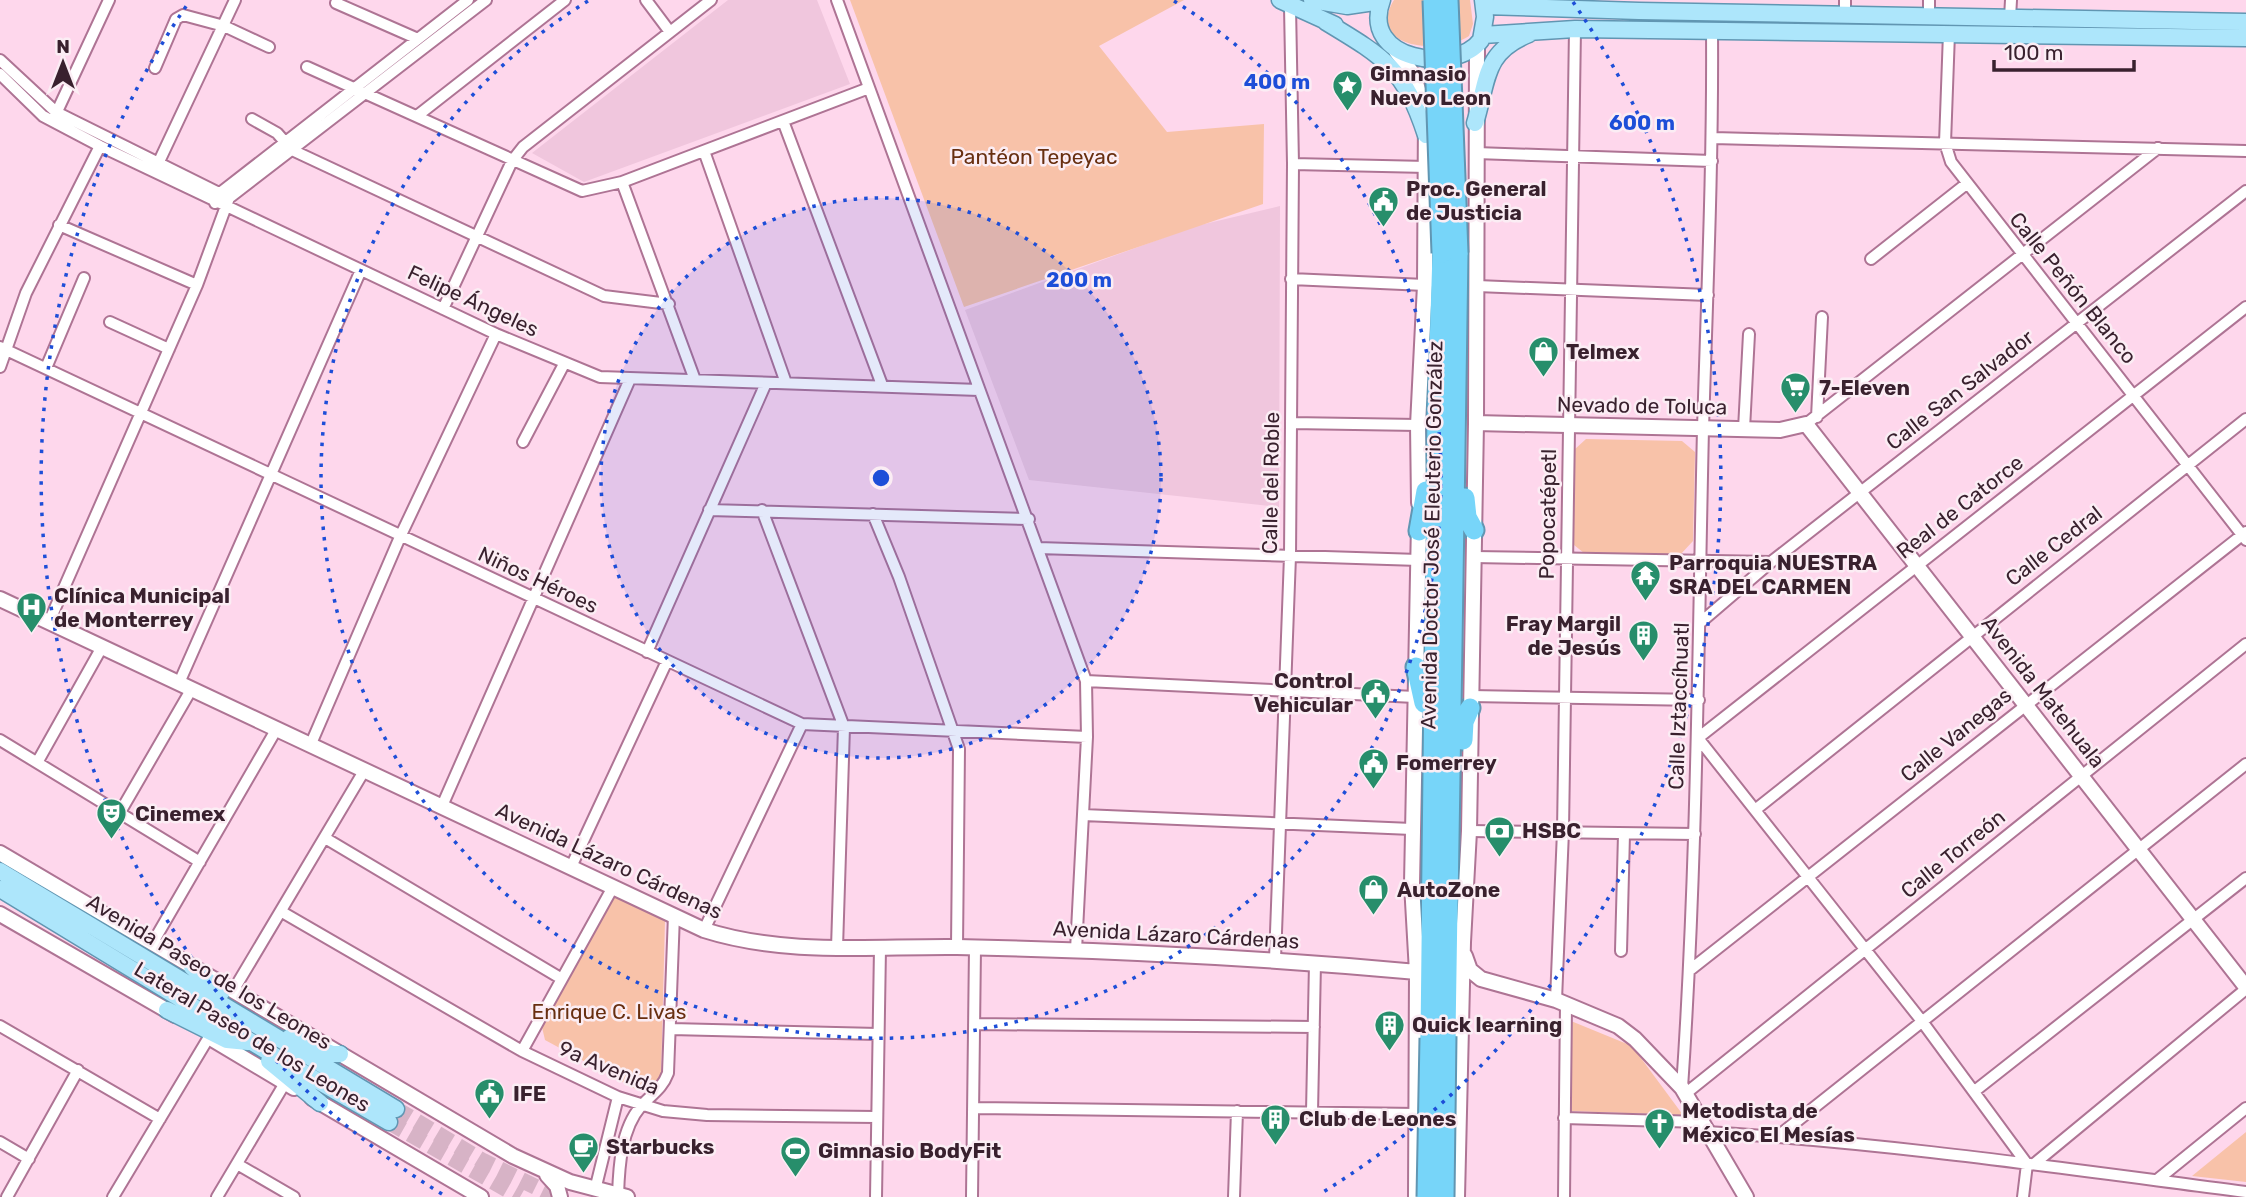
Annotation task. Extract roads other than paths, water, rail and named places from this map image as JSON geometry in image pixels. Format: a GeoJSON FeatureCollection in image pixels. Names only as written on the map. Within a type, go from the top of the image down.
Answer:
{"type":"FeatureCollection","features":[{"type":"Feature","properties":{"kind":"highway","name":"Avenida Doctor José Eleuterio González"},"geometry":{"type":"LineString","coordinates":[[1420,1194],[1438,1037],[1467,421],[1450,253],[1433,0]]}},
{"type":"Feature","properties":{"kind":"highway","name":"Avenida Doctor José Eleuterio González"},"geometry":{"type":"LineString","coordinates":[[1448,0],[1450,253],[1437,412],[1432,816],[1438,1037],[1453,1192]]}},
{"type":"Feature","properties":{"kind":"highway"},"geometry":{"type":"LineString","coordinates":[[1419,531],[1426,496],[1427,444],[1437,412]]}},
{"type":"Feature","properties":{"kind":"highway"},"geometry":{"type":"LineString","coordinates":[[1467,421],[1466,510],[1474,530]]}},
{"type":"Feature","properties":{"kind":"highway"},"geometry":{"type":"LineString","coordinates":[[1416,667],[1424,693],[1424,787],[1432,816]]}},
{"type":"Feature","properties":{"kind":"highway"},"geometry":{"type":"LineString","coordinates":[[1450,798],[1459,777],[1464,722],[1471,702]]}},
{"type":"Feature","properties":{"kind":"main road"},"geometry":{"type":"LineString","coordinates":[[1317,2],[1342,0]]}},
{"type":"Feature","properties":{"kind":"main road"},"geometry":{"type":"LineString","coordinates":[[1317,2],[1348,6],[1382,1],[1378,23],[1391,47]]}},
{"type":"Feature","properties":{"kind":"main road"},"geometry":{"type":"LineString","coordinates":[[1285,3],[1391,47],[1426,57],[1455,56],[1480,40],[1541,29],[2246,38]]}},
{"type":"Feature","properties":{"kind":"main road"},"geometry":{"type":"LineString","coordinates":[[1480,40],[1484,3],[1519,3],[1546,9],[1929,8],[2010,18],[2246,22]]}},
{"type":"Feature","properties":{"kind":"main road"},"geometry":{"type":"LineString","coordinates":[[1326,22],[1391,65],[1409,91],[1426,135]]}},
{"type":"Feature","properties":{"kind":"main road"},"geometry":{"type":"LineString","coordinates":[[1475,123],[1496,54],[1504,46],[1541,29]]}},
{"type":"Feature","properties":{"kind":"main road","name":"Avenida Paseo de los Leones"},"geometry":{"type":"LineString","coordinates":[[0,871],[270,1034],[393,1115],[268,1052],[0,889]]}},
{"type":"Feature","properties":{"kind":"main road"},"geometry":{"type":"LineString","coordinates":[[192,967],[232,1003],[237,1014]]}},
{"type":"Feature","properties":{"kind":"main road"},"geometry":{"type":"LineString","coordinates":[[167,1010],[227,1040],[251,1042]]}},
{"type":"Feature","properties":{"kind":"main road"},"geometry":{"type":"LineString","coordinates":[[270,1034],[287,1036],[332,1054],[340,1054]]}},
{"type":"Feature","properties":{"kind":"main road"},"geometry":{"type":"LineString","coordinates":[[268,1052],[275,1068],[320,1102]]}},
{"type":"Feature","properties":{"kind":"street"},"geometry":{"type":"LineString","coordinates":[[54,116],[109,0]]}},
{"type":"Feature","properties":{"kind":"street"},"geometry":{"type":"LineString","coordinates":[[156,168],[235,0]]}},
{"type":"Feature","properties":{"kind":"street"},"geometry":{"type":"LineString","coordinates":[[50,622],[197,285],[222,200],[355,88],[468,0]]}},
{"type":"Feature","properties":{"kind":"street"},"geometry":{"type":"LineString","coordinates":[[289,146],[367,92],[485,0]]}},
{"type":"Feature","properties":{"kind":"street"},"geometry":{"type":"LineString","coordinates":[[417,116],[565,0]]}},
{"type":"Feature","properties":{"kind":"street"},"geometry":{"type":"LineString","coordinates":[[646,0],[670,32]]}},
{"type":"Feature","properties":{"kind":"street"},"geometry":{"type":"LineString","coordinates":[[443,309],[479,238],[512,161],[523,147],[711,0]]}},
{"type":"Feature","properties":{"kind":"street"},"geometry":{"type":"LineString","coordinates":[[837,0],[1086,681],[1087,737],[1076,950]]}},
{"type":"Feature","properties":{"kind":"street"},"geometry":{"type":"LineString","coordinates":[[2010,18],[2011,0]]}},
{"type":"Feature","properties":{"kind":"street"},"geometry":{"type":"LineString","coordinates":[[336,3],[418,39]]}},
{"type":"Feature","properties":{"kind":"street","name":"Calle del Roble"},"geometry":{"type":"LineString","coordinates":[[1275,959],[1290,556],[1293,164],[1285,3]]}},
{"type":"Feature","properties":{"kind":"street"},"geometry":{"type":"LineString","coordinates":[[155,68],[176,19],[192,15],[269,47]]}},
{"type":"Feature","properties":{"kind":"street","name":"Popocatépetl"},"geometry":{"type":"LineString","coordinates":[[1564,1197],[1561,1002],[1575,29]]}},
{"type":"Feature","properties":{"kind":"street","name":"Calle Iztaccíhuatl"},"geometry":{"type":"LineString","coordinates":[[1683,1091],[1698,738],[1703,429],[1713,138],[1712,30]]}},
{"type":"Feature","properties":{"kind":"street","name":"Calle Peñón Blanco"},"geometry":{"type":"LineString","coordinates":[[1949,33],[1945,143],[1951,162],[1965,185],[2077,322],[2245,536]]}},
{"type":"Feature","properties":{"kind":"street","name":"Avenida Doctor José Eleuterio González"},"geometry":{"type":"LineString","coordinates":[[1467,421],[1476,331],[1475,103],[1480,40]]}},
{"type":"Feature","properties":{"kind":"street","name":"Avenida Doctor José Eleuterio González"},"geometry":{"type":"LineString","coordinates":[[1391,47],[1413,74],[1426,114],[1425,285],[1418,425],[1419,560],[1412,829],[1417,972],[1416,1129],[1420,1194]]}},
{"type":"Feature","properties":{"kind":"street","name":"Felipe Ángeles"},"geometry":{"type":"LineString","coordinates":[[0,60],[54,116],[100,146],[156,168]]}},
{"type":"Feature","properties":{"kind":"street"},"geometry":{"type":"LineString","coordinates":[[307,67],[582,191],[599,190],[622,182],[869,88]]}},
{"type":"Feature","properties":{"kind":"street","name":"Felipe Ángeles"},"geometry":{"type":"LineString","coordinates":[[0,74],[36,111],[54,116],[361,270],[496,334],[600,377],[979,390]]}},
{"type":"Feature","properties":{"kind":"street"},"geometry":{"type":"LineString","coordinates":[[1426,114],[1433,93],[1446,86],[1462,88],[1475,103]]}},
{"type":"Feature","properties":{"kind":"street"},"geometry":{"type":"LineString","coordinates":[[252,119],[289,146],[604,296],[669,304]]}},
{"type":"Feature","properties":{"kind":"street"},"geometry":{"type":"LineString","coordinates":[[783,121],[882,385]]}},
{"type":"Feature","properties":{"kind":"street"},"geometry":{"type":"LineString","coordinates":[[1713,138],[2246,151]]}},
{"type":"Feature","properties":{"kind":"street"},"geometry":{"type":"LineString","coordinates":[[0,367],[3,348],[26,293],[100,146]]}},
{"type":"Feature","properties":{"kind":"street"},"geometry":{"type":"LineString","coordinates":[[1811,420],[2158,148]]}},
{"type":"Feature","properties":{"kind":"street"},"geometry":{"type":"LineString","coordinates":[[704,151],[786,383]]}},
{"type":"Feature","properties":{"kind":"street"},"geometry":{"type":"LineString","coordinates":[[1476,153],[1712,161]]}},
{"type":"Feature","properties":{"kind":"street"},"geometry":{"type":"LineString","coordinates":[[1293,164],[1427,167]]}},
{"type":"Feature","properties":{"kind":"street"},"geometry":{"type":"LineString","coordinates":[[622,182],[695,380]]}},
{"type":"Feature","properties":{"kind":"street"},"geometry":{"type":"LineString","coordinates":[[1871,259],[1965,185]]}},
{"type":"Feature","properties":{"kind":"street","name":"Calle San Salvador"},"geometry":{"type":"LineString","coordinates":[[1701,622],[1771,562],[2246,191]]}},
{"type":"Feature","properties":{"kind":"street"},"geometry":{"type":"LineString","coordinates":[[59,225],[197,285]]}},
{"type":"Feature","properties":{"kind":"street"},"geometry":{"type":"LineString","coordinates":[[119,814],[185,686],[271,476],[361,270]]}},
{"type":"Feature","properties":{"kind":"street"},"geometry":{"type":"LineString","coordinates":[[46,368],[84,278]]}},
{"type":"Feature","properties":{"kind":"street"},"geometry":{"type":"LineString","coordinates":[[1291,279],[1425,285]]}},
{"type":"Feature","properties":{"kind":"street"},"geometry":{"type":"LineString","coordinates":[[1477,286],[1708,295]]}},
{"type":"Feature","properties":{"kind":"street","name":"Real de Catorce"},"geometry":{"type":"LineString","coordinates":[[1698,738],[2246,307]]}},
{"type":"Feature","properties":{"kind":"street"},"geometry":{"type":"LineString","coordinates":[[1811,420],[1822,317]]}},
{"type":"Feature","properties":{"kind":"street"},"geometry":{"type":"LineString","coordinates":[[110,322],[169,349]]}},
{"type":"Feature","properties":{"kind":"street"},"geometry":{"type":"LineString","coordinates":[[310,746],[400,537],[496,334]]}},
{"type":"Feature","properties":{"kind":"street"},"geometry":{"type":"LineString","coordinates":[[1744,429],[1749,334]]}},
{"type":"Feature","properties":{"kind":"street","name":"Niños Héroes"},"geometry":{"type":"LineString","coordinates":[[3,348],[802,724],[1087,737]]}},
{"type":"Feature","properties":{"kind":"street"},"geometry":{"type":"LineString","coordinates":[[523,442],[564,364]]}},
{"type":"Feature","properties":{"kind":"street"},"geometry":{"type":"LineString","coordinates":[[442,806],[630,379]]}},
{"type":"Feature","properties":{"kind":"street"},"geometry":{"type":"LineString","coordinates":[[647,652],[765,383]]}},
{"type":"Feature","properties":{"kind":"street","name":"Calle Cedral"},"geometry":{"type":"LineString","coordinates":[[1755,810],[2246,419]]}},
{"type":"Feature","properties":{"kind":"street","name":"Nevado de Toluca"},"geometry":{"type":"LineString","coordinates":[[1467,421],[1569,427],[1787,429],[1811,420]]}},
{"type":"Feature","properties":{"kind":"street","name":"Avenida Matehuala"},"geometry":{"type":"LineString","coordinates":[[1811,420],[1859,495],[2246,988]]}},
{"type":"Feature","properties":{"kind":"street"},"geometry":{"type":"LineString","coordinates":[[1291,423],[1418,425]]}},
{"type":"Feature","properties":{"kind":"street"},"geometry":{"type":"LineString","coordinates":[[709,510],[1028,519]]}},
{"type":"Feature","properties":{"kind":"street"},"geometry":{"type":"LineString","coordinates":[[762,510],[844,727],[837,948]]}},
{"type":"Feature","properties":{"kind":"street"},"geometry":{"type":"LineString","coordinates":[[873,514],[955,731],[960,766],[957,947]]}},
{"type":"Feature","properties":{"kind":"street"},"geometry":{"type":"LineString","coordinates":[[1453,1192],[1459,1129],[1463,942],[1469,831],[1474,530]]}},
{"type":"Feature","properties":{"kind":"street","name":"Calle Vanegas"},"geometry":{"type":"LineString","coordinates":[[1690,970],[2024,705],[2245,536]]}},
{"type":"Feature","properties":{"kind":"street"},"geometry":{"type":"LineString","coordinates":[[1038,548],[1419,560]]}},
{"type":"Feature","properties":{"kind":"street"},"geometry":{"type":"LineString","coordinates":[[1474,557],[1567,561],[1771,562]]}},
{"type":"Feature","properties":{"kind":"street","name":"Avenida Lázaro Cárdenas"},"geometry":{"type":"LineString","coordinates":[[0,599],[704,930],[743,942],[837,948],[1076,950],[1275,959],[1417,972]]}},
{"type":"Feature","properties":{"kind":"street","name":"Calle Torreón"},"geometry":{"type":"LineString","coordinates":[[1683,1091],[2246,644]]}},
{"type":"Feature","properties":{"kind":"street"},"geometry":{"type":"LineString","coordinates":[[37,761],[103,647]]}},
{"type":"Feature","properties":{"kind":"street"},"geometry":{"type":"LineString","coordinates":[[571,867],[667,661]]}},
{"type":"Feature","properties":{"kind":"street"},"geometry":{"type":"LineString","coordinates":[[1086,681],[1285,690],[1415,704]]}},
{"type":"Feature","properties":{"kind":"street"},"geometry":{"type":"LineString","coordinates":[[1471,702],[1565,697],[1699,700]]}},
{"type":"Feature","properties":{"kind":"street"},"geometry":{"type":"LineString","coordinates":[[704,930],[802,724]]}},
{"type":"Feature","properties":{"kind":"street"},"geometry":{"type":"LineString","coordinates":[[152,943],[276,730]]}},
{"type":"Feature","properties":{"kind":"street"},"geometry":{"type":"LineString","coordinates":[[1698,738],[1976,1090],[2031,1164]]}},
{"type":"Feature","properties":{"kind":"street"},"geometry":{"type":"LineString","coordinates":[[0,740],[200,863]]}},
{"type":"Feature","properties":{"kind":"street"},"geometry":{"type":"LineString","coordinates":[[1777,1137],[2246,764]]}},
{"type":"Feature","properties":{"kind":"street"},"geometry":{"type":"LineString","coordinates":[[233,991],[363,771]]}},
{"type":"Feature","properties":{"kind":"street"},"geometry":{"type":"LineString","coordinates":[[1083,815],[1412,829]]}},
{"type":"Feature","properties":{"kind":"street"},"geometry":{"type":"LineString","coordinates":[[1469,831],[1695,834]]}},
{"type":"Feature","properties":{"kind":"street"},"geometry":{"type":"LineString","coordinates":[[1621,951],[1624,834]]}},
{"type":"Feature","properties":{"kind":"street"},"geometry":{"type":"LineString","coordinates":[[325,838],[562,979]]}},
{"type":"Feature","properties":{"kind":"street","name":"Lateral Paseo de los Leones"},"geometry":{"type":"LineString","coordinates":[[0,853],[544,1171],[592,1193],[622,1196]]}},
{"type":"Feature","properties":{"kind":"street"},"geometry":{"type":"LineString","coordinates":[[1976,1090],[2246,878]]}},
{"type":"Feature","properties":{"kind":"street"},"geometry":{"type":"LineString","coordinates":[[522,1051],[613,887]]}},
{"type":"Feature","properties":{"kind":"street","name":"9a Avenida"},"geometry":{"type":"LineString","coordinates":[[282,912],[522,1051],[618,1097],[663,1111],[707,1115],[876,1116]]}},
{"type":"Feature","properties":{"kind":"street","name":"Lateral Paseo de los Leones"},"geometry":{"type":"LineString","coordinates":[[0,914],[481,1197]]}},
{"type":"Feature","properties":{"kind":"street"},"geometry":{"type":"LineString","coordinates":[[622,1196],[625,1138],[642,1105],[664,1084],[668,1073],[674,915]]}},
{"type":"Feature","properties":{"kind":"street"},"geometry":{"type":"LineString","coordinates":[[1463,942],[1466,962],[1474,975],[1561,1002],[1618,1026],[1652,1055],[1683,1091],[1735,1190],[1746,1197]]}},
{"type":"Feature","properties":{"kind":"street"},"geometry":{"type":"LineString","coordinates":[[876,1197],[880,948]]}},
{"type":"Feature","properties":{"kind":"street"},"geometry":{"type":"LineString","coordinates":[[972,1197],[975,948]]}},
{"type":"Feature","properties":{"kind":"street"},"geometry":{"type":"LineString","coordinates":[[1312,1112],[1315,963]]}},
{"type":"Feature","properties":{"kind":"street"},"geometry":{"type":"LineString","coordinates":[[2023,1197],[2031,1164],[2246,988]]}},
{"type":"Feature","properties":{"kind":"street"},"geometry":{"type":"LineString","coordinates":[[974,1024],[1314,1027]]}},
{"type":"Feature","properties":{"kind":"street"},"geometry":{"type":"LineString","coordinates":[[0,1026],[160,1119]]}},
{"type":"Feature","properties":{"kind":"street"},"geometry":{"type":"LineString","coordinates":[[671,1029],[878,1034]]}},
{"type":"Feature","properties":{"kind":"street"},"geometry":{"type":"LineString","coordinates":[[113,1197],[209,1037]]}},
{"type":"Feature","properties":{"kind":"street"},"geometry":{"type":"LineString","coordinates":[[7,1197],[78,1070]]}},
{"type":"Feature","properties":{"kind":"street"},"geometry":{"type":"LineString","coordinates":[[217,1197],[285,1083]]}},
{"type":"Feature","properties":{"kind":"street"},"geometry":{"type":"LineString","coordinates":[[592,1193],[618,1097]]}},
{"type":"Feature","properties":{"kind":"street"},"geometry":{"type":"LineString","coordinates":[[973,1108],[1417,1114]]}},
{"type":"Feature","properties":{"kind":"street"},"geometry":{"type":"LineString","coordinates":[[2157,1181],[2246,1108]]}},
{"type":"Feature","properties":{"kind":"street"},"geometry":{"type":"LineString","coordinates":[[1234,1197],[1237,1111]]}},
{"type":"Feature","properties":{"kind":"street"},"geometry":{"type":"LineString","coordinates":[[1564,1118],[1704,1127],[2031,1164],[2246,1192]]}},
{"type":"Feature","properties":{"kind":"street"},"geometry":{"type":"LineString","coordinates":[[1416,1129],[1422,1139],[1443,1145],[1453,1139],[1459,1129]]}},
{"type":"Feature","properties":{"kind":"street"},"geometry":{"type":"LineString","coordinates":[[0,1142],[29,1158]]}},
{"type":"Feature","properties":{"kind":"street"},"geometry":{"type":"LineString","coordinates":[[237,1164],[294,1197]]}},
{"type":"Feature","properties":{"kind":"street"},"geometry":{"type":"LineString","coordinates":[[544,1171],[557,1186],[561,1197]]}},
{"type":"Feature","properties":{"kind":"street"},"geometry":{"type":"LineString","coordinates":[[1420,1194],[1422,1182],[1439,1176],[1453,1192]]}},
{"type":"Feature","properties":{"kind":"tunnel"},"geometry":{"type":"LineString","coordinates":[[396,1109],[483,1161],[556,1197]]}},
{"type":"Feature","properties":{"kind":"tunnel"},"geometry":{"type":"LineString","coordinates":[[389,1122],[520,1197]]}},
{"type":"Feature","properties":{"kind":"place","name":"Gimnasio Nuevo Leon"},"geometry":{"type":"Point","coordinates":[1347,113]}},
{"type":"Feature","properties":{"kind":"place","name":"Proc. General de Justicia"},"geometry":{"type":"Point","coordinates":[1383,228]}},
{"type":"Feature","properties":{"kind":"place","name":"Telmex"},"geometry":{"type":"Point","coordinates":[1543,379]}},
{"type":"Feature","properties":{"kind":"place","name":"7-Eleven"},"geometry":{"type":"Point","coordinates":[1796,415]}},
{"type":"Feature","properties":{"kind":"place","name":"Parroquia NUESTRA SRA DEL CARMEN"},"geometry":{"type":"Point","coordinates":[1646,602]}},
{"type":"Feature","properties":{"kind":"place","name":"Clínica Municipal de Monterrey"},"geometry":{"type":"Point","coordinates":[31,635]}},
{"type":"Feature","properties":{"kind":"place","name":"Fray Margil de Jesús"},"geometry":{"type":"Point","coordinates":[1644,663]}},
{"type":"Feature","properties":{"kind":"place","name":"Control Vehicular"},"geometry":{"type":"Point","coordinates":[1376,720]}},
{"type":"Feature","properties":{"kind":"place","name":"Fomerrey"},"geometry":{"type":"Point","coordinates":[1373,790]}},
{"type":"Feature","properties":{"kind":"place","name":"Cinemex"},"geometry":{"type":"Point","coordinates":[112,841]}},
{"type":"Feature","properties":{"kind":"place","name":"HSBC"},"geometry":{"type":"Point","coordinates":[1499,858]}},
{"type":"Feature","properties":{"kind":"place","name":"AutoZone"},"geometry":{"type":"Point","coordinates":[1374,917]}},
{"type":"Feature","properties":{"kind":"place","name":"Quick learning"},"geometry":{"type":"Point","coordinates":[1389,1052]}},
{"type":"Feature","properties":{"kind":"place","name":"IFE"},"geometry":{"type":"Point","coordinates":[490,1121]}},
{"type":"Feature","properties":{"kind":"place","name":"Club de Leones"},"geometry":{"type":"Point","coordinates":[1276,1146]}},
{"type":"Feature","properties":{"kind":"place","name":"Metodista de México El Mesías"},"geometry":{"type":"Point","coordinates":[1659,1150]}},
{"type":"Feature","properties":{"kind":"place","name":"Starbucks"},"geometry":{"type":"Point","coordinates":[583,1174]}},
{"type":"Feature","properties":{"kind":"place","name":"Gimnasio BodyFit"},"geometry":{"type":"Point","coordinates":[795,1178]}},
{"type":"Feature","properties":{"kind":"park label","name":"Pantéon Tepeyac"},"geometry":{"type":"Point","coordinates":[1034,157]}},
{"type":"Feature","properties":{"kind":"park label","name":"Enrique C. Livas"},"geometry":{"type":"Point","coordinates":[609,1012]}}]}
